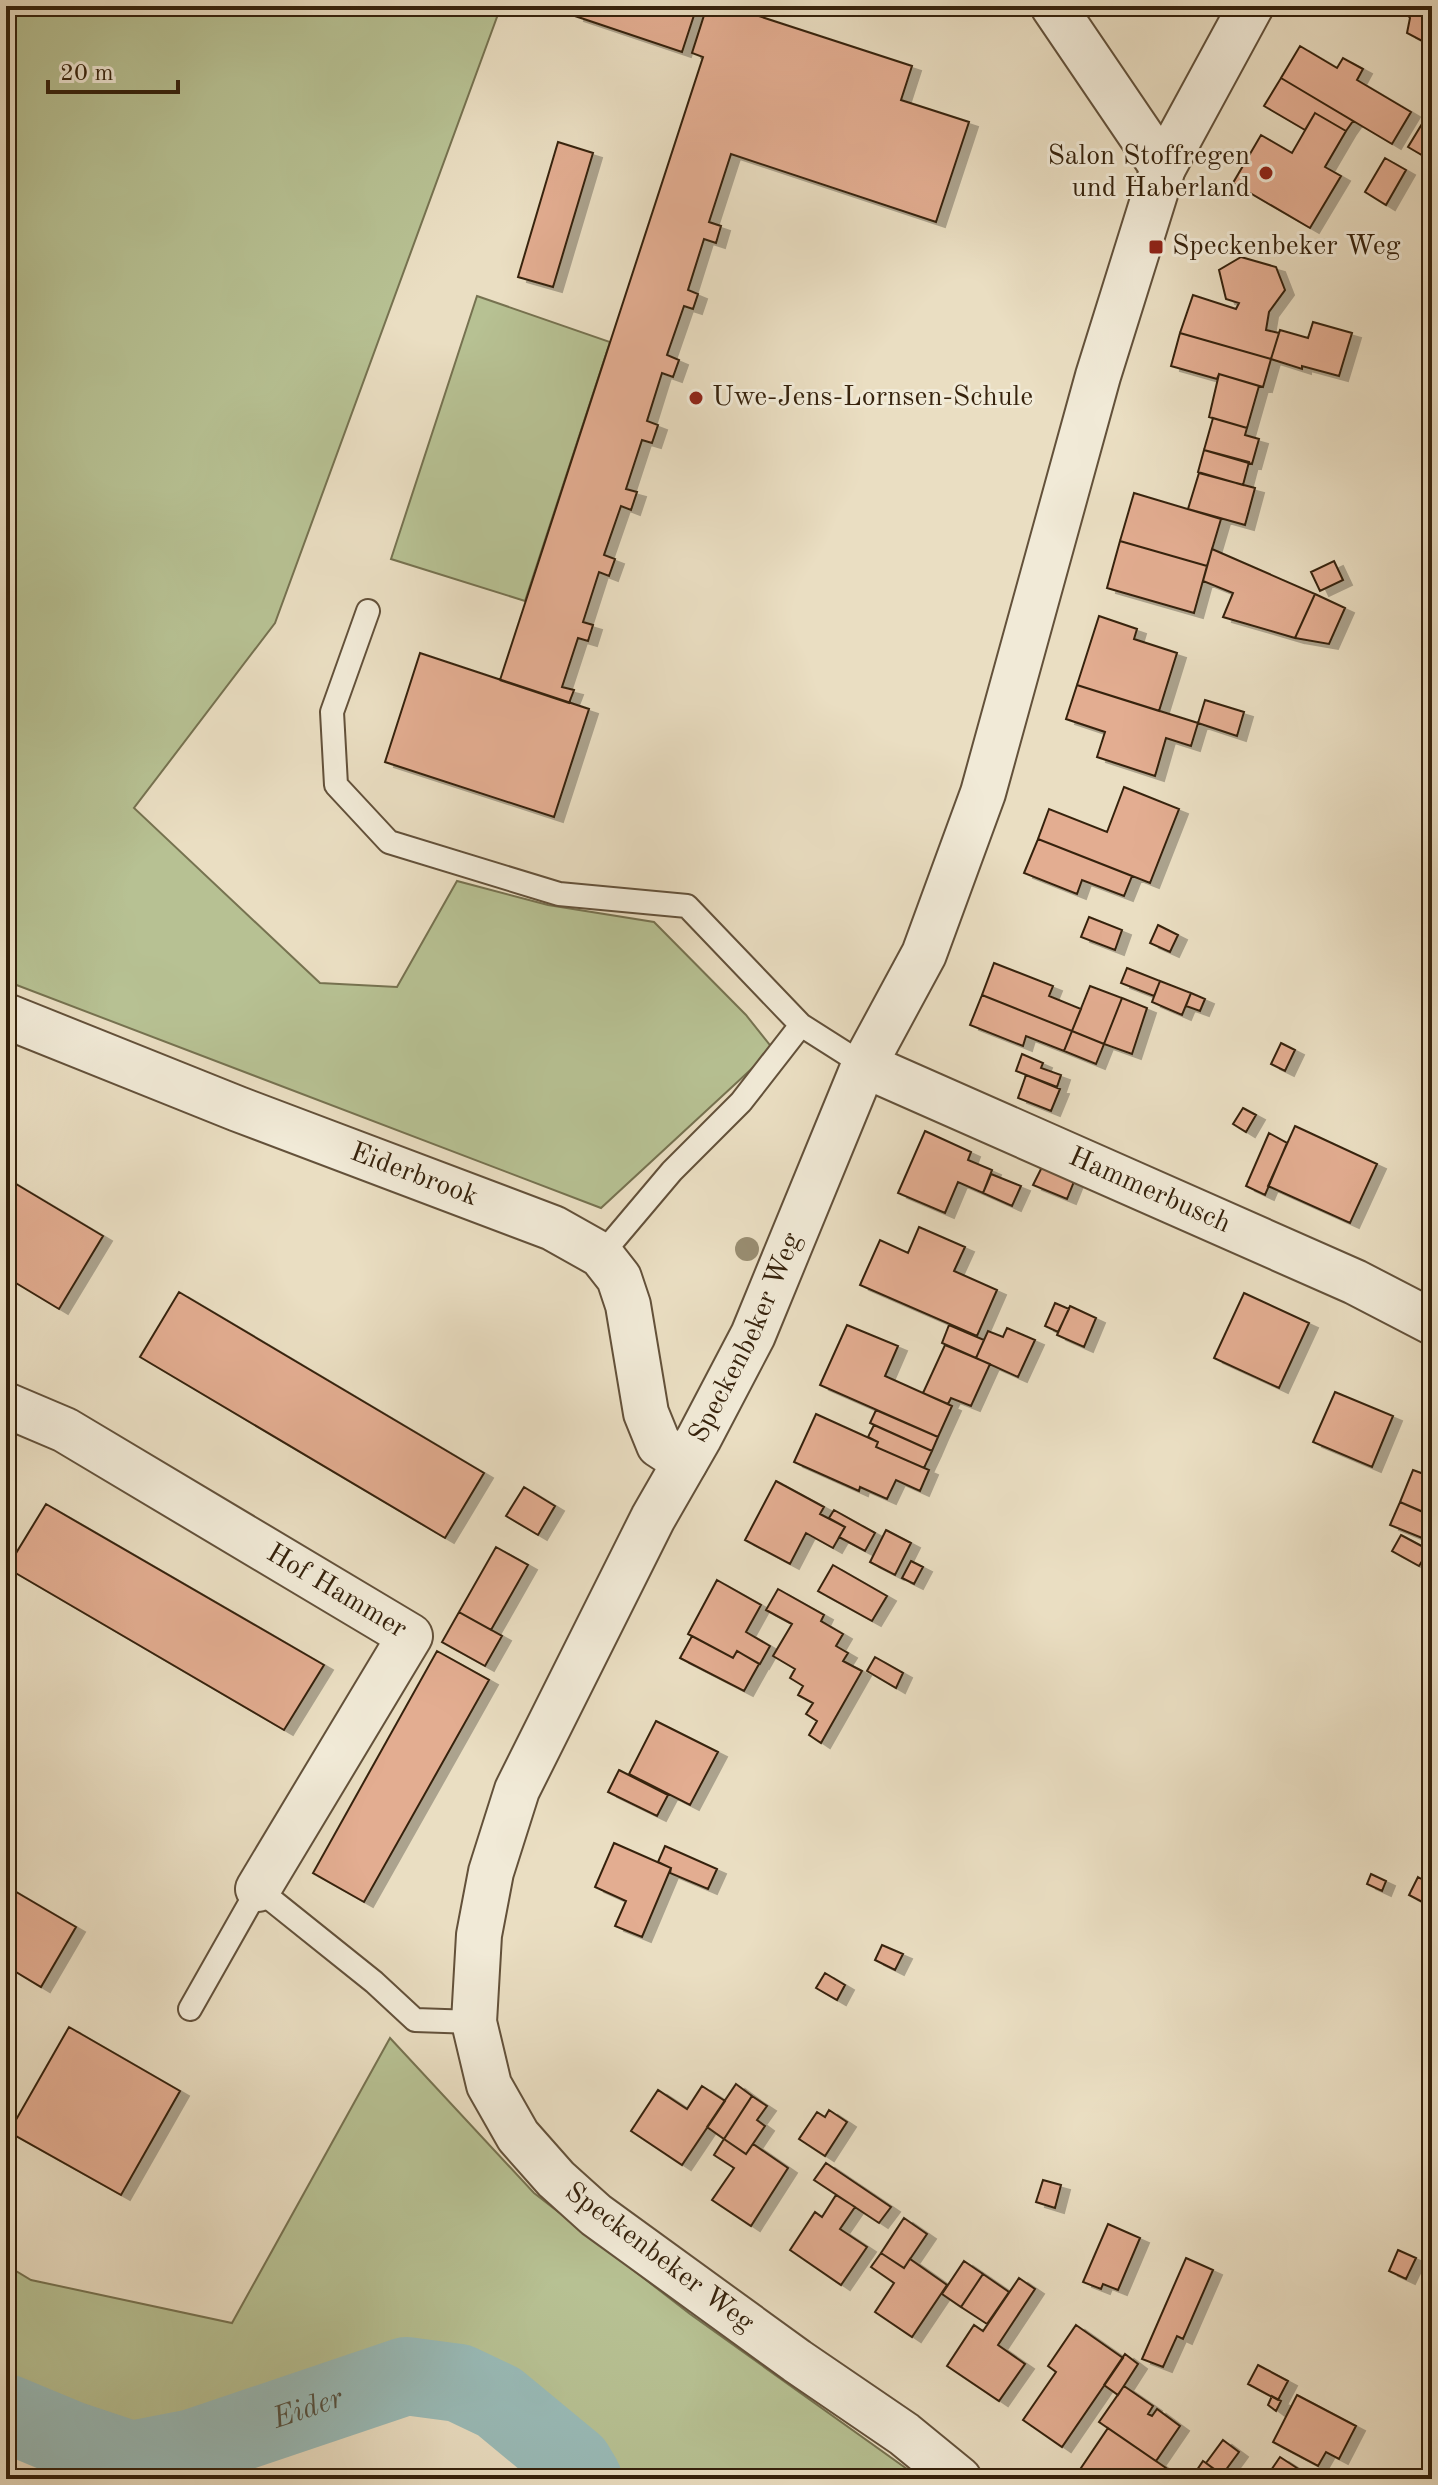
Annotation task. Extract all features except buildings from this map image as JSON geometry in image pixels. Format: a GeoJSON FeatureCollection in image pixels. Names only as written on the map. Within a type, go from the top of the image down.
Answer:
{"type":"FeatureCollection","features":[{"type":"Feature","properties":{"kind":"street"},"geometry":{"type":"LineString","coordinates":[[1053,6],[1163,168]]}},
{"type":"Feature","properties":{"kind":"street","name":"Speckenbeker Weg"},"geometry":{"type":"LineString","coordinates":[[959,2479],[904,2434],[797,2361],[596,2215],[556,2179],[518,2136],[489,2085],[474,2022],[479,1935],[491,1872],[517,1790],[653,1518],[753,1335],[864,1065],[924,954],[983,793],[1098,376],[1163,168],[1251,6]]}},
{"type":"Feature","properties":{"kind":"street","name":"Eiderbrook"},"geometry":{"type":"LineString","coordinates":[[6,1016],[238,1109],[553,1228],[601,1255],[619,1278],[628,1305],[646,1413],[659,1445],[685,1462]]}},
{"type":"Feature","properties":{"kind":"street","name":"Hammerbusch"},"geometry":{"type":"LineString","coordinates":[[864,1065],[1355,1282],[1432,1322]]}},
{"type":"Feature","properties":{"kind":"street","name":"Hof Hammer"},"geometry":{"type":"LineString","coordinates":[[6,1405],[65,1430],[410,1636],[258,1889]]}},
{"type":"Feature","properties":{"kind":"lane"},"geometry":{"type":"LineString","coordinates":[[368,611],[332,712],[336,785],[389,842],[559,894],[687,906],[801,1025],[864,1065]]}},
{"type":"Feature","properties":{"kind":"lane"},"geometry":{"type":"LineString","coordinates":[[601,1255],[672,1171],[741,1102],[801,1025]]}},
{"type":"Feature","properties":{"kind":"lane"},"geometry":{"type":"LineString","coordinates":[[190,2009],[258,1889],[374,1982],[415,2020],[474,2022]]}},
{"type":"Feature","properties":{"kind":"green space"},"geometry":{"type":"Polygon","coordinates":[[[6,6],[501,6],[275,623],[134,808],[320,983],[397,987],[457,881],[548,905],[654,922],[746,1015],[773,1049],[601,1208],[6,981],[6,6]]]}},
{"type":"Feature","properties":{"kind":"green space"},"geometry":{"type":"Polygon","coordinates":[[[477,296],[610,342],[525,601],[391,559],[477,296]]]}},
{"type":"Feature","properties":{"kind":"green space"},"geometry":{"type":"Polygon","coordinates":[[[390,2038],[534,2193],[690,2314],[921,2479],[619,2479],[595,2441],[526,2382],[463,2360],[387,2345],[164,2432],[87,2406],[6,2387],[6,2265],[31,2280],[232,2323],[390,2038]]]}},
{"type":"Feature","properties":{"kind":"waterway","name":"Eider"},"geometry":{"type":"LineString","coordinates":[[6,2413],[131,2460],[193,2448],[406,2376],[459,2383],[499,2402],[574,2464],[583,2479]]}},
{"type":"Feature","properties":{"kind":"place","name":"Salon Stoffregen und Haberland"},"geometry":{"type":"Point","coordinates":[1266,173]}},
{"type":"Feature","properties":{"kind":"place","name":"Speckenbeker Weg"},"geometry":{"type":"Point","coordinates":[1156,247]}},
{"type":"Feature","properties":{"kind":"place","name":"Uwe-Jens-Lornsen-Schule"},"geometry":{"type":"Point","coordinates":[696,398]}}]}
